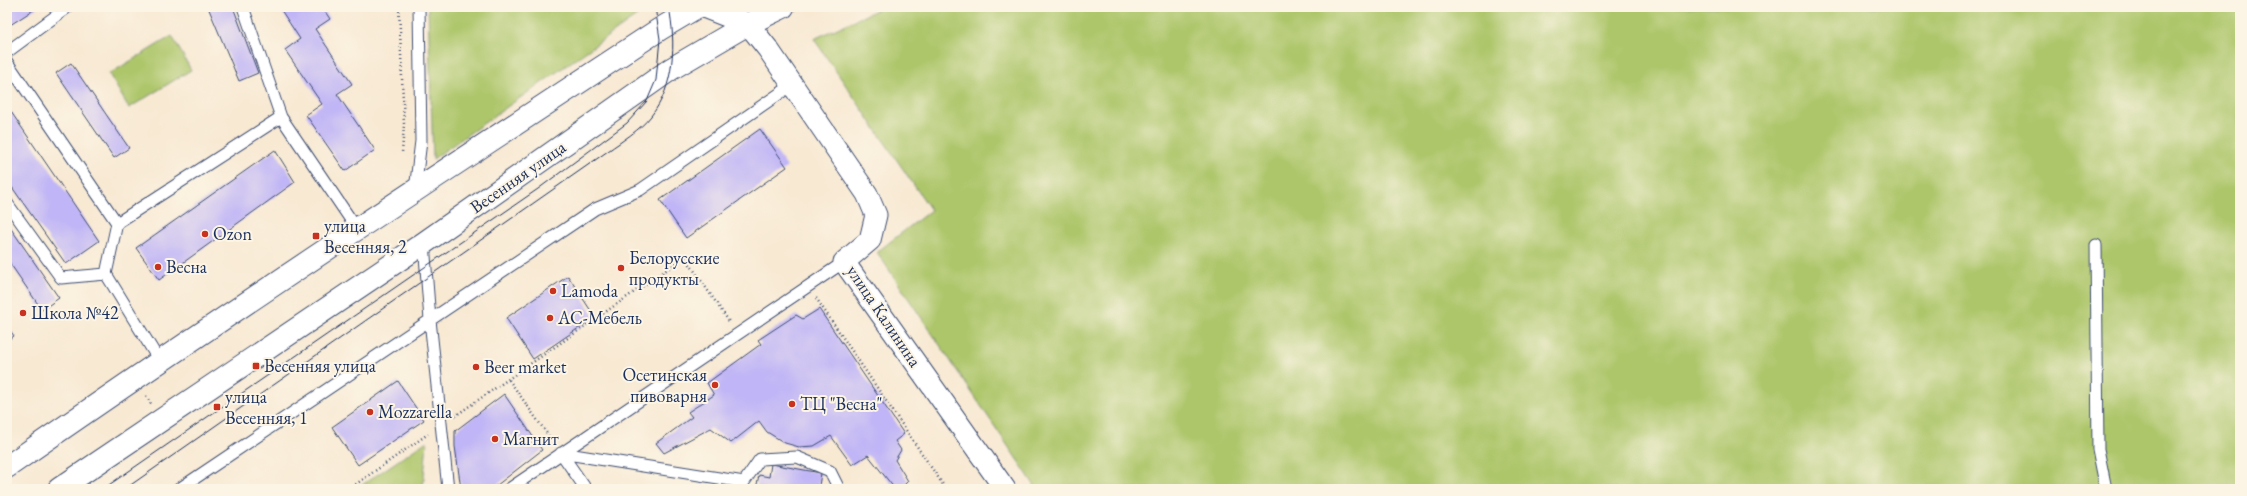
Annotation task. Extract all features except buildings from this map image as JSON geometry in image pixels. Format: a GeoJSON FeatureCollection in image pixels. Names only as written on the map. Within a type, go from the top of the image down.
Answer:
{"type":"FeatureCollection","features":[{"type":"Feature","properties":{"kind":"street"},"geometry":{"type":"LineString","coordinates":[[7,467],[134,378],[415,190],[660,29],[697,7]]}},
{"type":"Feature","properties":{"kind":"street"},"geometry":{"type":"LineString","coordinates":[[705,7],[744,15]]}},
{"type":"Feature","properties":{"kind":"street","name":"Весенняя улица"},"geometry":{"type":"LineString","coordinates":[[59,489],[424,243],[671,69],[744,15],[783,7]]}},
{"type":"Feature","properties":{"kind":"street","name":"улица Калинина"},"geometry":{"type":"LineString","coordinates":[[744,15],[867,194],[876,215],[870,240],[844,262],[1006,489]]}},
{"type":"Feature","properties":{"kind":"lane"},"geometry":{"type":"LineString","coordinates":[[7,52],[68,7]]}},
{"type":"Feature","properties":{"kind":"lane"},"geometry":{"type":"LineString","coordinates":[[243,7],[281,117],[357,229]]}},
{"type":"Feature","properties":{"kind":"lane"},"geometry":{"type":"LineString","coordinates":[[415,190],[421,141],[419,7]]}},
{"type":"Feature","properties":{"kind":"lane"},"geometry":{"type":"LineString","coordinates":[[7,62],[117,224]]}},
{"type":"Feature","properties":{"kind":"lane"},"geometry":{"type":"LineString","coordinates":[[179,489],[595,209],[640,190],[792,85]]}},
{"type":"Feature","properties":{"kind":"lane"},"geometry":{"type":"LineString","coordinates":[[160,362],[106,274],[117,224],[281,117]]}},
{"type":"Feature","properties":{"kind":"lane"},"geometry":{"type":"LineString","coordinates":[[7,203],[61,278],[106,274]]}},
{"type":"Feature","properties":{"kind":"lane"},"geometry":{"type":"LineString","coordinates":[[424,243],[430,320],[448,489]]}},
{"type":"Feature","properties":{"kind":"lane"},"geometry":{"type":"LineString","coordinates":[[2096,245],[2098,449],[2106,489]]}},
{"type":"Feature","properties":{"kind":"lane"},"geometry":{"type":"LineString","coordinates":[[509,489],[737,333],[844,262]]}},
{"type":"Feature","properties":{"kind":"lane"},"geometry":{"type":"LineString","coordinates":[[561,453],[586,489]]}},
{"type":"Feature","properties":{"kind":"lane"},"geometry":{"type":"LineString","coordinates":[[561,453],[744,482],[760,459],[797,456],[830,471],[839,489]]}},
{"type":"Feature","properties":{"kind":"path"},"geometry":{"type":"LineString","coordinates":[[398,7],[404,124],[402,153]]}},
{"type":"Feature","properties":{"kind":"path"},"geometry":{"type":"LineString","coordinates":[[349,489],[509,380],[685,257],[737,333]]}},
{"type":"Feature","properties":{"kind":"path"},"geometry":{"type":"LineString","coordinates":[[814,294],[946,489]]}},
{"type":"Feature","properties":{"kind":"path"},"geometry":{"type":"LineString","coordinates":[[509,380],[561,453]]}},
{"type":"Feature","properties":{"kind":"green space"},"geometry":{"type":"Polygon","coordinates":[[[428,7],[638,7],[641,13],[433,159],[428,7]]]}},
{"type":"Feature","properties":{"kind":"green space"},"geometry":{"type":"Polygon","coordinates":[[[883,7],[2240,7],[2240,489],[1037,489],[877,252],[931,210],[814,39],[883,7]]]}},
{"type":"Feature","properties":{"kind":"green space"},"geometry":{"type":"Polygon","coordinates":[[[172,36],[191,70],[129,108],[109,74],[172,36]]]}},
{"type":"Feature","properties":{"kind":"green space"},"geometry":{"type":"Polygon","coordinates":[[[427,441],[423,489],[356,489],[427,441]]]}},
{"type":"Feature","properties":{"kind":"tram line"},"geometry":{"type":"LineString","coordinates":[[103,489],[538,189],[627,123],[647,101],[656,80],[660,39],[655,7]]}},
{"type":"Feature","properties":{"kind":"tram line"},"geometry":{"type":"LineString","coordinates":[[125,489],[642,126],[659,104],[669,78],[673,49],[673,35],[669,7]]}},
{"type":"Feature","properties":{"kind":"place","name":"Ozon"},"geometry":{"type":"Point","coordinates":[205,234]}},
{"type":"Feature","properties":{"kind":"place","name":"улица Весенняя, 2"},"geometry":{"type":"Point","coordinates":[316,236]}},
{"type":"Feature","properties":{"kind":"place","name":"Весна"},"geometry":{"type":"Point","coordinates":[158,267]}},
{"type":"Feature","properties":{"kind":"place","name":"Белорусские продукты"},"geometry":{"type":"Point","coordinates":[621,268]}},
{"type":"Feature","properties":{"kind":"place","name":"Lamoda"},"geometry":{"type":"Point","coordinates":[553,291]}},
{"type":"Feature","properties":{"kind":"place","name":"Школа №42"},"geometry":{"type":"Point","coordinates":[23,313]}},
{"type":"Feature","properties":{"kind":"place","name":"АС-Мебель"},"geometry":{"type":"Point","coordinates":[550,318]}},
{"type":"Feature","properties":{"kind":"place","name":"Весенняя улица"},"geometry":{"type":"Point","coordinates":[256,366]}},
{"type":"Feature","properties":{"kind":"place","name":"Beer market"},"geometry":{"type":"Point","coordinates":[476,367]}},
{"type":"Feature","properties":{"kind":"place","name":"Осетинская пивоварня"},"geometry":{"type":"Point","coordinates":[715,385]}},
{"type":"Feature","properties":{"kind":"place","name":"ТЦ \"Весна\""},"geometry":{"type":"Point","coordinates":[792,404]}},
{"type":"Feature","properties":{"kind":"place","name":"улица Весенняя, 1"},"geometry":{"type":"Point","coordinates":[217,407]}},
{"type":"Feature","properties":{"kind":"place","name":"Mozzarella"},"geometry":{"type":"Point","coordinates":[370,412]}},
{"type":"Feature","properties":{"kind":"place","name":"Магнит"},"geometry":{"type":"Point","coordinates":[495,439]}}]}
